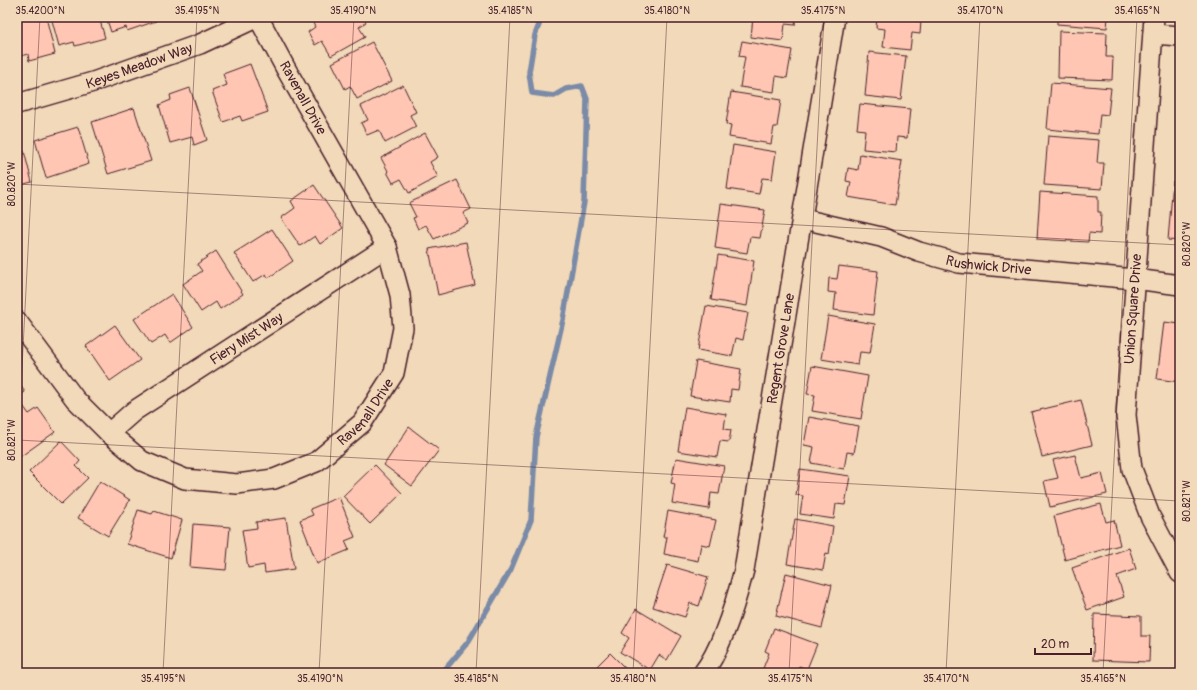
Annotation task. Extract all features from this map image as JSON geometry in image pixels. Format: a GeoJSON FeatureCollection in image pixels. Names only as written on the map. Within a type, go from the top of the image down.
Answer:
{"type":"FeatureCollection","features":[{"type":"Feature","properties":{"kind":"street","name":"Keyes Meadow Way"},"geometry":{"type":"LineString","coordinates":[[17,104],[93,82],[193,46],[258,17]]}},
{"type":"Feature","properties":{"kind":"street","name":"Ravenall Drive"},"geometry":{"type":"LineString","coordinates":[[17,321],[75,399],[109,433],[142,461],[185,479],[237,484],[274,479],[316,462],[362,423],[394,373],[403,328],[400,295],[387,247],[258,17]]}},
{"type":"Feature","properties":{"kind":"street","name":"Regent Grove Lane"},"geometry":{"type":"LineString","coordinates":[[703,673],[708,667],[722,637],[738,597],[744,570],[803,219],[835,17]]}},
{"type":"Feature","properties":{"kind":"street","name":"Union Square Drive"},"geometry":{"type":"LineString","coordinates":[[1180,36],[1154,26],[1126,415],[1132,469],[1150,516],[1180,573]]}},
{"type":"Feature","properties":{"kind":"street","name":"Rushwick Drive"},"geometry":{"type":"LineString","coordinates":[[803,219],[881,236],[919,252],[959,263],[1135,279],[1180,285]]}},
{"type":"Feature","properties":{"kind":"street","name":"Fiery Mist Way"},"geometry":{"type":"LineString","coordinates":[[109,433],[134,411],[387,247]]}},
{"type":"Feature","properties":{"kind":"building"},"geometry":{"type":"Polygon","coordinates":[[[17,17],[46,17],[55,54],[29,61],[28,54],[17,57],[17,17]]]}},
{"type":"Feature","properties":{"kind":"building"},"geometry":{"type":"Polygon","coordinates":[[[51,17],[99,17],[105,38],[75,46],[74,42],[59,46],[51,17]]]}},
{"type":"Feature","properties":{"kind":"building"},"geometry":{"type":"Polygon","coordinates":[[[106,17],[155,17],[156,21],[127,31],[126,27],[111,32],[106,17]]]}},
{"type":"Feature","properties":{"kind":"building"},"geometry":{"type":"Polygon","coordinates":[[[310,17],[363,17],[366,22],[359,27],[365,37],[331,56],[322,41],[315,45],[308,32],[315,27],[310,17]]]}},
{"type":"Feature","properties":{"kind":"building"},"geometry":{"type":"Polygon","coordinates":[[[753,17],[796,17],[795,25],[785,24],[783,41],[751,37],[753,17]]]}},
{"type":"Feature","properties":{"kind":"building"},"geometry":{"type":"Polygon","coordinates":[[[877,17],[915,17],[915,21],[921,21],[920,34],[912,33],[910,50],[883,47],[885,29],[876,28],[877,17]]]}},
{"type":"Feature","properties":{"kind":"building"},"geometry":{"type":"Polygon","coordinates":[[[1057,17],[1108,17],[1107,28],[1057,24],[1057,17]]]}},
{"type":"Feature","properties":{"kind":"building"},"geometry":{"type":"Polygon","coordinates":[[[1059,31],[1107,33],[1106,57],[1113,57],[1112,80],[1058,78],[1059,31]]]}},
{"type":"Feature","properties":{"kind":"building"},"geometry":{"type":"Polygon","coordinates":[[[742,41],[792,50],[787,78],[776,76],[774,92],[740,87],[745,57],[739,56],[742,41]]]}},
{"type":"Feature","properties":{"kind":"building"},"geometry":{"type":"Polygon","coordinates":[[[372,42],[392,81],[357,99],[350,86],[345,89],[332,63],[372,42]]]}},
{"type":"Feature","properties":{"kind":"building"},"geometry":{"type":"Polygon","coordinates":[[[869,52],[906,56],[901,100],[865,96],[869,52]]]}},
{"type":"Feature","properties":{"kind":"building"},"geometry":{"type":"Polygon","coordinates":[[[250,64],[268,112],[242,121],[240,116],[223,122],[212,91],[227,85],[223,74],[250,64]]]}},
{"type":"Feature","properties":{"kind":"building"},"geometry":{"type":"Polygon","coordinates":[[[1051,83],[1111,88],[1108,115],[1100,114],[1098,134],[1047,129],[1051,83]]]}},
{"type":"Feature","properties":{"kind":"building"},"geometry":{"type":"Polygon","coordinates":[[[403,85],[416,112],[410,115],[416,127],[385,143],[379,130],[367,135],[361,123],[368,120],[361,106],[403,85]]]}},
{"type":"Feature","properties":{"kind":"building"},"geometry":{"type":"Polygon","coordinates":[[[190,88],[207,140],[194,145],[192,137],[170,143],[159,105],[171,100],[170,95],[190,88]]]}},
{"type":"Feature","properties":{"kind":"building"},"geometry":{"type":"Polygon","coordinates":[[[731,92],[781,100],[777,127],[774,127],[771,144],[729,137],[731,125],[726,124],[731,92]]]}},
{"type":"Feature","properties":{"kind":"building"},"geometry":{"type":"Polygon","coordinates":[[[860,104],[910,109],[907,138],[897,137],[896,152],[863,149],[865,130],[857,129],[860,104]]]}},
{"type":"Feature","properties":{"kind":"building"},"geometry":{"type":"Polygon","coordinates":[[[134,108],[151,161],[108,174],[92,122],[134,108]]]}},
{"type":"Feature","properties":{"kind":"building"},"geometry":{"type":"Polygon","coordinates":[[[78,127],[89,164],[46,178],[35,140],[78,127]]]}},
{"type":"Feature","properties":{"kind":"building"},"geometry":{"type":"Polygon","coordinates":[[[425,133],[438,157],[430,162],[438,177],[409,193],[401,179],[393,183],[381,158],[425,133]]]}},
{"type":"Feature","properties":{"kind":"building"},"geometry":{"type":"Polygon","coordinates":[[[1048,136],[1099,140],[1097,163],[1104,163],[1102,189],[1044,185],[1048,136]]]}},
{"type":"Feature","properties":{"kind":"building"},"geometry":{"type":"Polygon","coordinates":[[[733,145],[776,152],[772,179],[762,178],[759,194],[727,189],[733,145]]]}},
{"type":"Feature","properties":{"kind":"building"},"geometry":{"type":"Polygon","coordinates":[[[24,151],[32,182],[17,186],[17,152],[24,151]]]}},
{"type":"Feature","properties":{"kind":"building"},"geometry":{"type":"Polygon","coordinates":[[[860,154],[902,161],[895,205],[848,197],[851,182],[846,181],[848,168],[858,170],[860,154]]]}},
{"type":"Feature","properties":{"kind":"building"},"geometry":{"type":"Polygon","coordinates":[[[457,180],[471,209],[463,213],[468,223],[434,239],[426,225],[418,229],[413,218],[416,217],[409,203],[457,180]]]}},
{"type":"Feature","properties":{"kind":"building"},"geometry":{"type":"Polygon","coordinates":[[[1173,181],[1180,181],[1180,241],[1168,240],[1173,181]]]}},
{"type":"Feature","properties":{"kind":"building"},"geometry":{"type":"Polygon","coordinates":[[[314,185],[343,228],[320,244],[315,236],[300,246],[281,218],[295,208],[291,201],[314,185]]]}},
{"type":"Feature","properties":{"kind":"building"},"geometry":{"type":"Polygon","coordinates":[[[1040,192],[1098,196],[1098,212],[1101,212],[1100,234],[1089,233],[1088,242],[1037,239],[1040,192]]]}},
{"type":"Feature","properties":{"kind":"building"},"geometry":{"type":"Polygon","coordinates":[[[721,204],[765,210],[760,238],[750,237],[747,253],[715,248],[721,204]]]}},
{"type":"Feature","properties":{"kind":"building"},"geometry":{"type":"Polygon","coordinates":[[[272,229],[293,261],[268,278],[266,274],[253,282],[234,253],[272,229]]]}},
{"type":"Feature","properties":{"kind":"building"},"geometry":{"type":"Polygon","coordinates":[[[466,242],[475,285],[438,295],[429,249],[466,242]]]}},
{"type":"Feature","properties":{"kind":"building"},"geometry":{"type":"Polygon","coordinates":[[[216,251],[243,294],[220,309],[216,302],[201,312],[183,284],[202,271],[197,264],[216,251]]]}},
{"type":"Feature","properties":{"kind":"building"},"geometry":{"type":"Polygon","coordinates":[[[718,255],[754,261],[747,306],[711,300],[718,255]]]}},
{"type":"Feature","properties":{"kind":"building"},"geometry":{"type":"Polygon","coordinates":[[[839,266],[878,271],[873,315],[834,310],[836,293],[828,292],[829,278],[837,279],[839,266]]]}},
{"type":"Feature","properties":{"kind":"building"},"geometry":{"type":"Polygon","coordinates":[[[172,294],[193,327],[170,343],[165,335],[151,344],[134,319],[172,294]]]}},
{"type":"Feature","properties":{"kind":"building"},"geometry":{"type":"Polygon","coordinates":[[[706,306],[748,313],[743,340],[736,338],[732,356],[698,350],[706,306]]]}},
{"type":"Feature","properties":{"kind":"building"},"geometry":{"type":"Polygon","coordinates":[[[828,316],[875,324],[870,353],[860,352],[858,365],[821,359],[828,316]]]}},
{"type":"Feature","properties":{"kind":"building"},"geometry":{"type":"Polygon","coordinates":[[[1164,322],[1180,324],[1180,382],[1157,379],[1164,322]]]}},
{"type":"Feature","properties":{"kind":"building"},"geometry":{"type":"Polygon","coordinates":[[[115,325],[140,360],[110,381],[86,346],[115,325]]]}},
{"type":"Feature","properties":{"kind":"building"},"geometry":{"type":"Polygon","coordinates":[[[696,361],[741,369],[738,390],[731,389],[730,402],[690,396],[696,361]]]}},
{"type":"Feature","properties":{"kind":"building"},"geometry":{"type":"Polygon","coordinates":[[[812,366],[868,376],[861,419],[812,411],[815,395],[807,394],[812,366]]]}},
{"type":"Feature","properties":{"kind":"building"},"geometry":{"type":"Polygon","coordinates":[[[17,381],[25,392],[17,397],[17,381]]]}},
{"type":"Feature","properties":{"kind":"building"},"geometry":{"type":"Polygon","coordinates":[[[1081,400],[1092,445],[1042,457],[1031,412],[1081,400]]]}},
{"type":"Feature","properties":{"kind":"building"},"geometry":{"type":"Polygon","coordinates":[[[21,403],[29,414],[38,408],[55,432],[17,459],[17,406],[21,403]]]}},
{"type":"Feature","properties":{"kind":"building"},"geometry":{"type":"Polygon","coordinates":[[[685,407],[726,414],[724,429],[731,430],[729,442],[720,441],[717,457],[678,451],[685,407]]]}},
{"type":"Feature","properties":{"kind":"building"},"geometry":{"type":"Polygon","coordinates":[[[809,417],[859,426],[854,453],[847,452],[844,469],[811,463],[814,447],[804,445],[809,417]]]}},
{"type":"Feature","properties":{"kind":"building"},"geometry":{"type":"Polygon","coordinates":[[[409,427],[439,450],[412,486],[384,465],[409,427]]]}},
{"type":"Feature","properties":{"kind":"building"},"geometry":{"type":"Polygon","coordinates":[[[61,441],[80,461],[76,466],[88,478],[61,504],[29,472],[61,441]]]}},
{"type":"Feature","properties":{"kind":"building"},"geometry":{"type":"Polygon","coordinates":[[[1075,455],[1081,478],[1102,473],[1107,494],[1050,507],[1044,481],[1058,478],[1053,460],[1075,455]]]}},
{"type":"Feature","properties":{"kind":"building"},"geometry":{"type":"Polygon","coordinates":[[[676,458],[724,466],[719,494],[711,493],[709,509],[672,503],[675,484],[671,483],[676,458]]]}},
{"type":"Feature","properties":{"kind":"building"},"geometry":{"type":"Polygon","coordinates":[[[375,465],[402,493],[370,524],[343,496],[375,465]]]}},
{"type":"Feature","properties":{"kind":"building"},"geometry":{"type":"Polygon","coordinates":[[[800,469],[850,476],[845,505],[836,504],[834,519],[800,514],[803,496],[796,495],[800,469]]]}},
{"type":"Feature","properties":{"kind":"building"},"geometry":{"type":"Polygon","coordinates":[[[100,481],[130,500],[108,536],[78,518],[100,481]]]}},
{"type":"Feature","properties":{"kind":"building"},"geometry":{"type":"Polygon","coordinates":[[[339,497],[355,537],[345,541],[349,550],[317,563],[300,520],[313,515],[310,509],[339,497]]]}},
{"type":"Feature","properties":{"kind":"building"},"geometry":{"type":"Polygon","coordinates":[[[1101,504],[1106,522],[1114,520],[1120,545],[1065,560],[1054,516],[1101,504]]]}},
{"type":"Feature","properties":{"kind":"building"},"geometry":{"type":"Polygon","coordinates":[[[138,510],[152,514],[154,511],[182,520],[171,558],[127,544],[138,510]]]}},
{"type":"Feature","properties":{"kind":"building"},"geometry":{"type":"Polygon","coordinates":[[[668,511],[716,520],[710,546],[701,544],[698,561],[664,554],[667,537],[663,537],[668,511]]]}},
{"type":"Feature","properties":{"kind":"building"},"geometry":{"type":"Polygon","coordinates":[[[286,518],[294,569],[265,573],[264,565],[248,568],[242,530],[257,528],[256,522],[286,518]]]}},
{"type":"Feature","properties":{"kind":"building"},"geometry":{"type":"Polygon","coordinates":[[[795,519],[833,526],[829,554],[826,553],[823,570],[787,564],[795,519]]]}},
{"type":"Feature","properties":{"kind":"building"},"geometry":{"type":"Polygon","coordinates":[[[193,524],[230,527],[226,570],[190,567],[193,524]]]}},
{"type":"Feature","properties":{"kind":"building"},"geometry":{"type":"Polygon","coordinates":[[[1129,548],[1136,569],[1117,576],[1124,597],[1087,610],[1072,568],[1129,548]]]}},
{"type":"Feature","properties":{"kind":"building"},"geometry":{"type":"Polygon","coordinates":[[[667,565],[708,577],[699,606],[690,603],[685,617],[653,607],[667,565]]]}},
{"type":"Feature","properties":{"kind":"building"},"geometry":{"type":"Polygon","coordinates":[[[786,573],[832,585],[822,628],[776,616],[786,573]]]}},
{"type":"Feature","properties":{"kind":"building"},"geometry":{"type":"Polygon","coordinates":[[[636,609],[681,636],[667,660],[659,655],[650,670],[620,652],[629,638],[622,633],[636,609]]]}},
{"type":"Feature","properties":{"kind":"building"},"geometry":{"type":"Polygon","coordinates":[[[1094,614],[1141,616],[1141,636],[1150,636],[1149,662],[1093,660],[1094,614]]]}},
{"type":"Feature","properties":{"kind":"building"},"geometry":{"type":"Polygon","coordinates":[[[774,628],[817,644],[807,669],[799,666],[796,673],[768,673],[762,671],[769,653],[765,651],[774,628]]]}},
{"type":"Feature","properties":{"kind":"building"},"geometry":{"type":"Polygon","coordinates":[[[610,653],[630,673],[590,673],[610,653]]]}},
{"type":"Feature","properties":{"kind":"waterway"},"geometry":{"type":"LineString","coordinates":[[442,673],[468,642],[511,569],[531,520],[536,437],[563,320],[584,202],[587,99],[582,86],[566,89],[554,96],[532,93],[529,72],[535,35],[542,17]]}}]}
